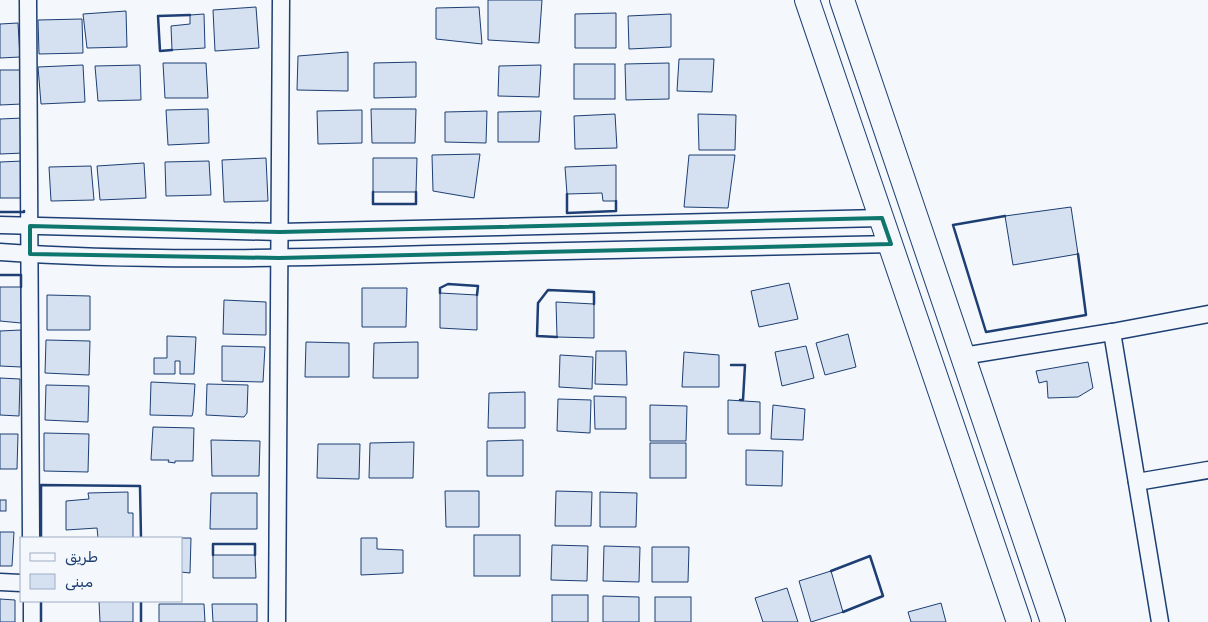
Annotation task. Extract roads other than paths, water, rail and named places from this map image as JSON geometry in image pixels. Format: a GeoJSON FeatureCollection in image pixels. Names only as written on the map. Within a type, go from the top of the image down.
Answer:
{"type":"FeatureCollection","features":[{"type":"Feature","properties":{"kind":"street"},"geometry":{"type":"LineString","coordinates":[[28,0],[32,537]]}},
{"type":"Feature","properties":{"kind":"street"},"geometry":{"type":"LineString","coordinates":[[277,622],[281,0]]}},
{"type":"Feature","properties":{"kind":"street"},"geometry":{"type":"LineString","coordinates":[[807,0],[1019,622]]}},
{"type":"Feature","properties":{"kind":"street"},"geometry":{"type":"LineString","coordinates":[[842,0],[1053,622]]}},
{"type":"Feature","properties":{"kind":"street"},"geometry":{"type":"LineString","coordinates":[[0,225],[280,232],[882,218]]}},
{"type":"Feature","properties":{"kind":"street"},"geometry":{"type":"LineString","coordinates":[[0,252],[134,257],[279,258],[890,244]]}},
{"type":"Feature","properties":{"kind":"street"},"geometry":{"type":"LineString","coordinates":[[962,356],[1112,332],[1208,314]]}},
{"type":"Feature","properties":{"kind":"street"},"geometry":{"type":"LineString","coordinates":[[1112,332],[1160,622]]}},
{"type":"Feature","properties":{"kind":"street"},"geometry":{"type":"LineString","coordinates":[[1137,482],[1208,470]]}},
{"type":"Feature","properties":{"kind":"street"},"geometry":{"type":"LineString","coordinates":[[0,582],[20,583]]}},
{"type":"Feature","properties":{"kind":"street"},"geometry":{"type":"LineString","coordinates":[[32,602],[32,622]]}}]}
